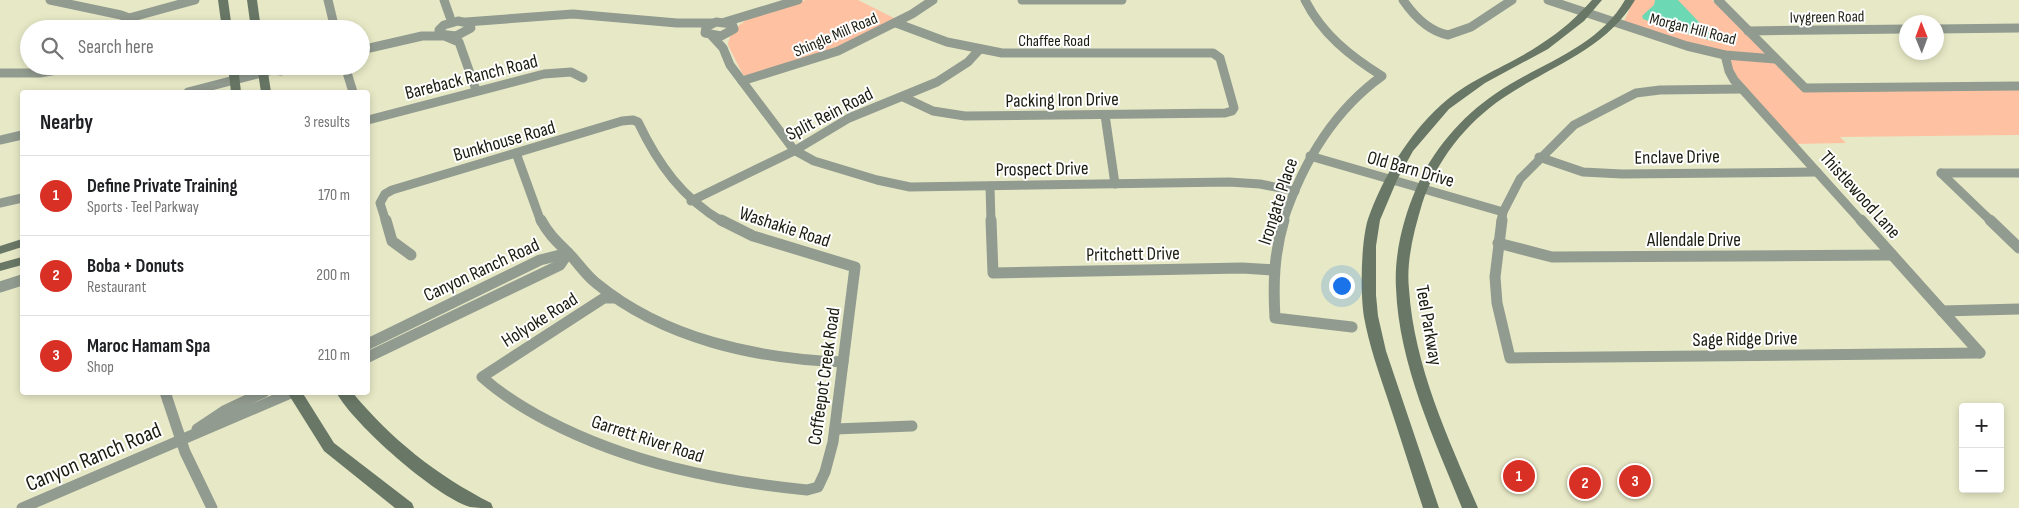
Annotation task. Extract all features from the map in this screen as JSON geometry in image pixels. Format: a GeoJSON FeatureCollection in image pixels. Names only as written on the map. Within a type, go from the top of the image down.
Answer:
{"type":"FeatureCollection","features":[{"type":"Feature","properties":{"kind":"main road"},"geometry":{"type":"LineString","coordinates":[[223,0],[226,20]]}},
{"type":"Feature","properties":{"kind":"main road"},"geometry":{"type":"LineString","coordinates":[[252,0],[255,20]]}},
{"type":"Feature","properties":{"kind":"main road"},"geometry":{"type":"LineString","coordinates":[[1431,508],[1379,352],[1369,295],[1371,235],[1374,220],[1391,180],[1408,150],[1445,107],[1481,81],[1544,47],[1581,19],[1597,0]]}},
{"type":"Feature","properties":{"kind":"main road","name":"Teel Parkway"},"geometry":{"type":"LineString","coordinates":[[1470,508],[1432,415],[1409,336],[1402,287],[1406,240],[1420,189],[1432,164],[1456,134],[1494,98],[1579,48],[1614,22],[1630,0]]}},
{"type":"Feature","properties":{"kind":"main road"},"geometry":{"type":"LineString","coordinates":[[234,75],[236,90]]}},
{"type":"Feature","properties":{"kind":"main road"},"geometry":{"type":"LineString","coordinates":[[266,90],[268,75]]}},
{"type":"Feature","properties":{"kind":"main road"},"geometry":{"type":"LineString","coordinates":[[0,250],[20,244]]}},
{"type":"Feature","properties":{"kind":"main road"},"geometry":{"type":"LineString","coordinates":[[0,267],[20,262]]}},
{"type":"Feature","properties":{"kind":"main road"},"geometry":{"type":"LineString","coordinates":[[295,395],[329,447],[406,508]]}},
{"type":"Feature","properties":{"kind":"main road"},"geometry":{"type":"LineString","coordinates":[[345,395],[367,422],[399,453],[441,484],[485,508]]}},
{"type":"Feature","properties":{"kind":"street"},"geometry":{"type":"LineString","coordinates":[[50,0],[113,12],[129,18],[195,0]]}},
{"type":"Feature","properties":{"kind":"street"},"geometry":{"type":"LineString","coordinates":[[129,18],[142,10],[172,0]]}},
{"type":"Feature","properties":{"kind":"street"},"geometry":{"type":"LineString","coordinates":[[328,0],[333,20]]}},
{"type":"Feature","properties":{"kind":"street"},"geometry":{"type":"LineString","coordinates":[[444,0],[450,17]]}},
{"type":"Feature","properties":{"kind":"street"},"geometry":{"type":"LineString","coordinates":[[370,48],[422,36],[444,26],[464,21],[487,21],[546,14],[573,14],[682,24],[712,23],[725,22],[798,0]]}},
{"type":"Feature","properties":{"kind":"street","name":"Shingle Mill Road"},"geometry":{"type":"LineString","coordinates":[[742,82],[819,58],[896,22],[933,0]]}},
{"type":"Feature","properties":{"kind":"street"},"geometry":{"type":"LineString","coordinates":[[1022,0],[1122,0]]}},
{"type":"Feature","properties":{"kind":"street","name":"Irongate Place"},"geometry":{"type":"LineString","coordinates":[[1305,0],[1311,15],[1325,33],[1354,58],[1382,76],[1350,102],[1310,156],[1280,233],[1274,270],[1275,318],[1352,327]]}},
{"type":"Feature","properties":{"kind":"street"},"geometry":{"type":"LineString","coordinates":[[1403,0],[1416,17],[1440,33],[1448,35],[1455,34],[1482,21],[1512,0]]}},
{"type":"Feature","properties":{"kind":"street","name":"Morgan Hill Road"},"geometry":{"type":"LineString","coordinates":[[1548,0],[1687,46],[1725,54],[1775,59]]}},
{"type":"Feature","properties":{"kind":"street"},"geometry":{"type":"LineString","coordinates":[[1718,0],[1805,88],[2019,86]]}},
{"type":"Feature","properties":{"kind":"street"},"geometry":{"type":"LineString","coordinates":[[723,48],[732,31],[751,14]]}},
{"type":"Feature","properties":{"kind":"street"},"geometry":{"type":"LineString","coordinates":[[450,17],[464,21],[471,26],[459,42]]}},
{"type":"Feature","properties":{"kind":"street"},"geometry":{"type":"LineString","coordinates":[[450,17],[438,32],[459,42],[476,90]]}},
{"type":"Feature","properties":{"kind":"street"},"geometry":{"type":"LineString","coordinates":[[422,36],[445,36],[466,32],[487,21]]}},
{"type":"Feature","properties":{"kind":"street"},"geometry":{"type":"LineString","coordinates":[[725,22],[732,24],[732,31]]}},
{"type":"Feature","properties":{"kind":"street","name":"Chaffee Road"},"geometry":{"type":"LineString","coordinates":[[896,22],[935,39],[979,50],[1027,54],[1208,52],[1217,54],[1220,58],[1234,107],[1232,111],[1225,113]]}},
{"type":"Feature","properties":{"kind":"street"},"geometry":{"type":"LineString","coordinates":[[704,31],[712,23]]}},
{"type":"Feature","properties":{"kind":"street"},"geometry":{"type":"LineString","coordinates":[[682,24],[704,31],[712,36],[723,48],[730,65],[794,150]]}},
{"type":"Feature","properties":{"kind":"street"},"geometry":{"type":"LineString","coordinates":[[1944,29],[2019,28]]}},
{"type":"Feature","properties":{"kind":"street","name":"Ivygreen Road"},"geometry":{"type":"LineString","coordinates":[[1748,31],[1899,29]]}},
{"type":"Feature","properties":{"kind":"street"},"geometry":{"type":"LineString","coordinates":[[712,36],[732,31]]}},
{"type":"Feature","properties":{"kind":"street","name":"Split Rein Road"},"geometry":{"type":"LineString","coordinates":[[691,200],[794,150],[848,118],[903,97],[961,66],[979,50]]}},
{"type":"Feature","properties":{"kind":"street","name":"Thistlewood Lane"},"geometry":{"type":"LineString","coordinates":[[1725,54],[1728,70],[1742,89],[1980,353]]}},
{"type":"Feature","properties":{"kind":"street","name":"Bareback Ranch Road"},"geometry":{"type":"LineString","coordinates":[[370,119],[476,90],[544,74],[571,72],[583,78]]}},
{"type":"Feature","properties":{"kind":"street"},"geometry":{"type":"LineString","coordinates":[[0,73],[20,74]]}},
{"type":"Feature","properties":{"kind":"street"},"geometry":{"type":"LineString","coordinates":[[196,90],[250,75]]}},
{"type":"Feature","properties":{"kind":"street"},"geometry":{"type":"LineString","coordinates":[[348,75],[352,90]]}},
{"type":"Feature","properties":{"kind":"street"},"geometry":{"type":"LineString","coordinates":[[1498,243],[1503,212],[1520,179],[1539,157],[1574,125],[1636,93],[1660,90],[1742,89]]}},
{"type":"Feature","properties":{"kind":"street","name":"Packing Iron Drive"},"geometry":{"type":"LineString","coordinates":[[903,97],[934,111],[965,116],[1225,113]]}},
{"type":"Feature","properties":{"kind":"street"},"geometry":{"type":"LineString","coordinates":[[1105,115],[1114,184]]}},
{"type":"Feature","properties":{"kind":"street","name":"Bunkhouse Road"},"geometry":{"type":"LineString","coordinates":[[411,255],[392,241],[380,203],[385,194],[392,190],[622,121],[634,120]]}},
{"type":"Feature","properties":{"kind":"street","name":"Washakie Road"},"geometry":{"type":"LineString","coordinates":[[634,120],[638,122],[667,174],[701,210],[734,230],[774,245],[855,267]]}},
{"type":"Feature","properties":{"kind":"street"},"geometry":{"type":"LineString","coordinates":[[0,140],[20,135]]}},
{"type":"Feature","properties":{"kind":"street","name":"Prospect Drive"},"geometry":{"type":"LineString","coordinates":[[794,150],[814,161],[877,180],[910,187],[1229,182],[1260,184],[1295,191]]}},
{"type":"Feature","properties":{"kind":"street"},"geometry":{"type":"LineString","coordinates":[[516,153],[542,221],[554,241],[568,253],[595,283],[616,298],[663,323],[718,343],[759,354],[795,360],[843,362]]}},
{"type":"Feature","properties":{"kind":"street","name":"Old Barn Drive"},"geometry":{"type":"LineString","coordinates":[[1310,156],[1503,212]]}},
{"type":"Feature","properties":{"kind":"street","name":"Enclave Drive"},"geometry":{"type":"LineString","coordinates":[[1539,157],[1583,172],[1622,174],[1817,172]]}},
{"type":"Feature","properties":{"kind":"street"},"geometry":{"type":"LineString","coordinates":[[2019,173],[1941,173],[2019,248]]}},
{"type":"Feature","properties":{"kind":"street","name":"Pritchett Drive"},"geometry":{"type":"LineString","coordinates":[[990,186],[993,274],[1242,268],[1274,270]]}},
{"type":"Feature","properties":{"kind":"street"},"geometry":{"type":"LineString","coordinates":[[0,203],[20,198]]}},
{"type":"Feature","properties":{"kind":"street","name":"Allendale Drive"},"geometry":{"type":"LineString","coordinates":[[1498,243],[1552,257],[1892,255]]}},
{"type":"Feature","properties":{"kind":"street","name":"Sage Ridge Drive"},"geometry":{"type":"LineString","coordinates":[[1498,243],[1495,277],[1497,303],[1510,358],[1980,353]]}},
{"type":"Feature","properties":{"kind":"street","name":"Canyon Ranch Road"},"geometry":{"type":"LineString","coordinates":[[370,343],[540,260],[568,253]]}},
{"type":"Feature","properties":{"kind":"street","name":"Canyon Ranch Road"},"geometry":{"type":"LineString","coordinates":[[370,356],[560,266],[568,253]]}},
{"type":"Feature","properties":{"kind":"street","name":"Coffeepot Creek Road"},"geometry":{"type":"LineString","coordinates":[[818,487],[825,472],[834,429],[855,267]]}},
{"type":"Feature","properties":{"kind":"street"},"geometry":{"type":"LineString","coordinates":[[0,287],[20,281]]}},
{"type":"Feature","properties":{"kind":"street","name":"Holyoke Road"},"geometry":{"type":"LineString","coordinates":[[482,377],[604,298],[616,298]]}},
{"type":"Feature","properties":{"kind":"street"},"geometry":{"type":"LineString","coordinates":[[1942,311],[2019,309]]}},
{"type":"Feature","properties":{"kind":"street","name":"Garrett River Road"},"geometry":{"type":"LineString","coordinates":[[482,377],[502,393],[549,422],[600,445],[640,459],[741,483],[807,490],[818,487]]}},
{"type":"Feature","properties":{"kind":"street"},"geometry":{"type":"LineString","coordinates":[[167,395],[173,425],[212,508]]}},
{"type":"Feature","properties":{"kind":"street","name":"Canyon Ranch Road"},"geometry":{"type":"LineString","coordinates":[[180,441],[224,411],[258,395]]}},
{"type":"Feature","properties":{"kind":"street","name":"Canyon Ranch Road"},"geometry":{"type":"LineString","coordinates":[[22,508],[286,395]]}},
{"type":"Feature","properties":{"kind":"street"},"geometry":{"type":"LineString","coordinates":[[834,429],[912,426]]}},
{"type":"Feature","properties":{"kind":"shaded area"},"geometry":{"type":"Polygon","coordinates":[[[806,0],[858,0],[896,19],[849,43],[746,76],[743,75],[728,45],[731,35],[738,26],[748,19],[772,9],[806,0]]]}},
{"type":"Feature","properties":{"kind":"shaded area"},"geometry":{"type":"Polygon","coordinates":[[[1634,0],[1712,0],[1802,91],[2019,89],[2019,135],[1840,137],[1846,143],[1795,144],[1737,78],[1718,50],[1666,36],[1624,21],[1634,0]]]}},
{"type":"Feature","properties":{"kind":"shaded area"},"geometry":{"type":"Polygon","coordinates":[[[1655,0],[1678,0],[1716,42],[1643,19],[1642,16],[1654,5],[1655,0]]]}},
{"type":"Feature","properties":{"kind":"place","name":"Define Private Training"},"geometry":{"type":"Point","coordinates":[1519,476]}},
{"type":"Feature","properties":{"kind":"place","name":"Maroc Hamam Spa"},"geometry":{"type":"Point","coordinates":[1635,481]}},
{"type":"Feature","properties":{"kind":"place","name":"Boba + Donuts"},"geometry":{"type":"Point","coordinates":[1585,483]}}]}
